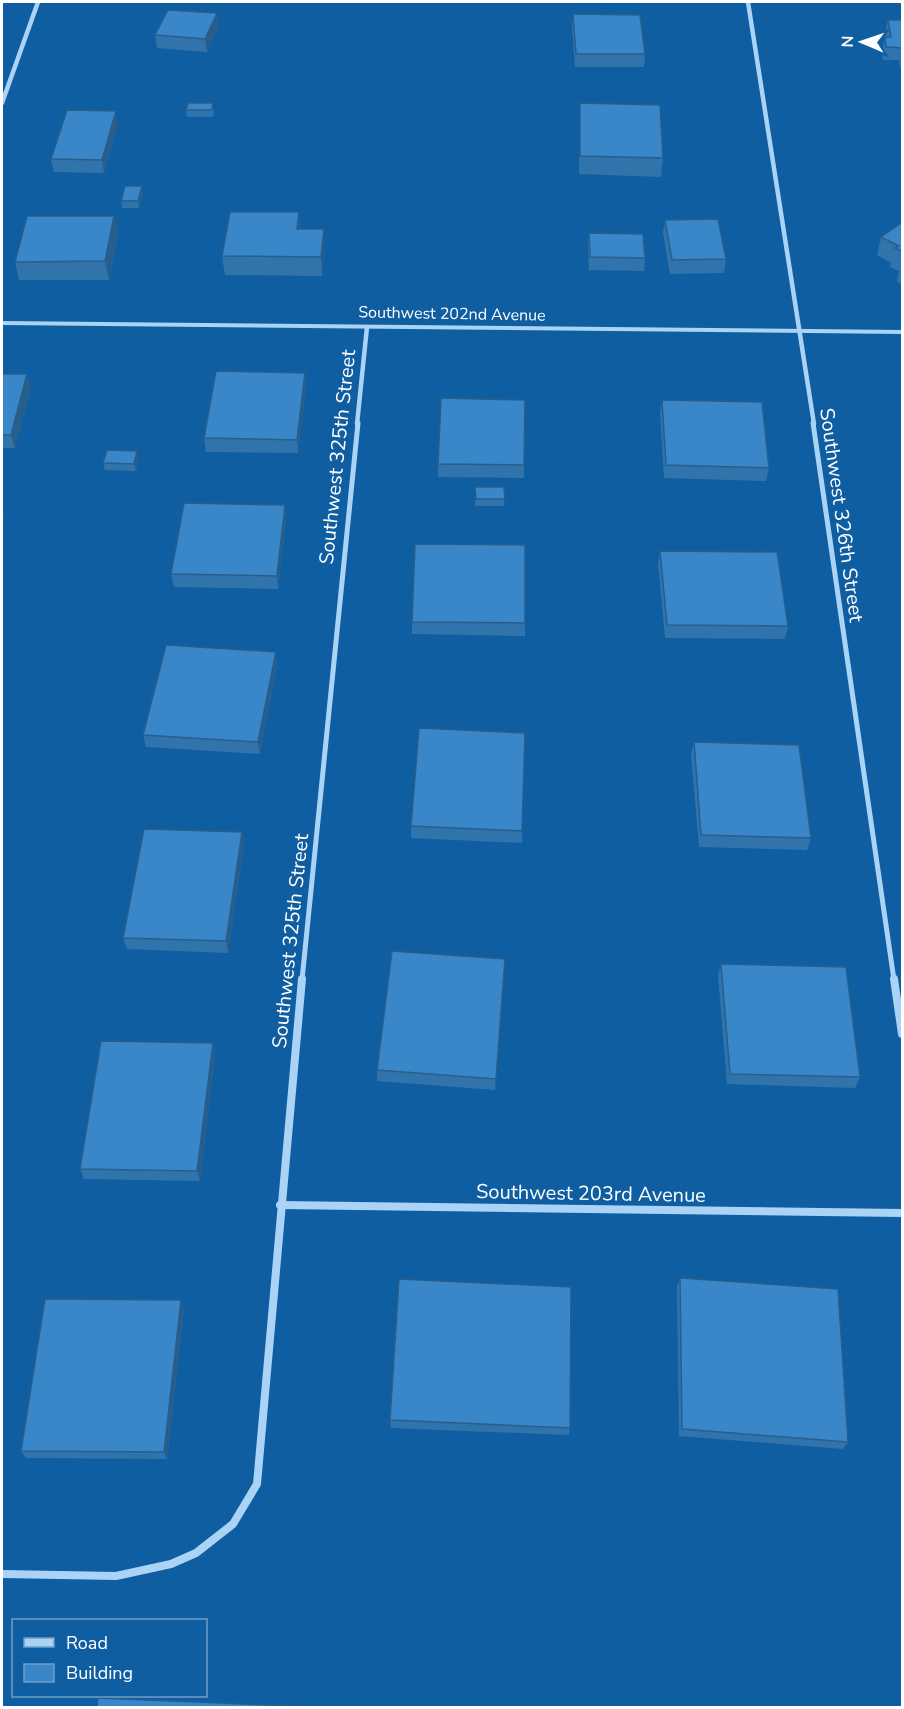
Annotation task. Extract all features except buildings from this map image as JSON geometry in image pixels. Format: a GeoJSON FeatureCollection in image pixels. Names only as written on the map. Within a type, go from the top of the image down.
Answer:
{"type":"FeatureCollection","features":[{"type":"Feature","properties":{"kind":"street"},"geometry":{"type":"LineString","coordinates":[[2,103],[38,2]]}},
{"type":"Feature","properties":{"kind":"street","name":"Southwest 326th Street"},"geometry":{"type":"LineString","coordinates":[[748,2],[800,331],[903,1034]]}},
{"type":"Feature","properties":{"kind":"street","name":"Southwest 202nd Avenue"},"geometry":{"type":"LineString","coordinates":[[2,323],[903,332]]}},
{"type":"Feature","properties":{"kind":"street","name":"Southwest 325th Street"},"geometry":{"type":"LineString","coordinates":[[2,1574],[116,1576],[154,1571],[182,1561],[212,1542],[239,1517],[257,1484],[280,1205],[367,327]]}},
{"type":"Feature","properties":{"kind":"street","name":"Southwest 203rd Avenue"},"geometry":{"type":"LineString","coordinates":[[280,1205],[903,1213]]}}]}
